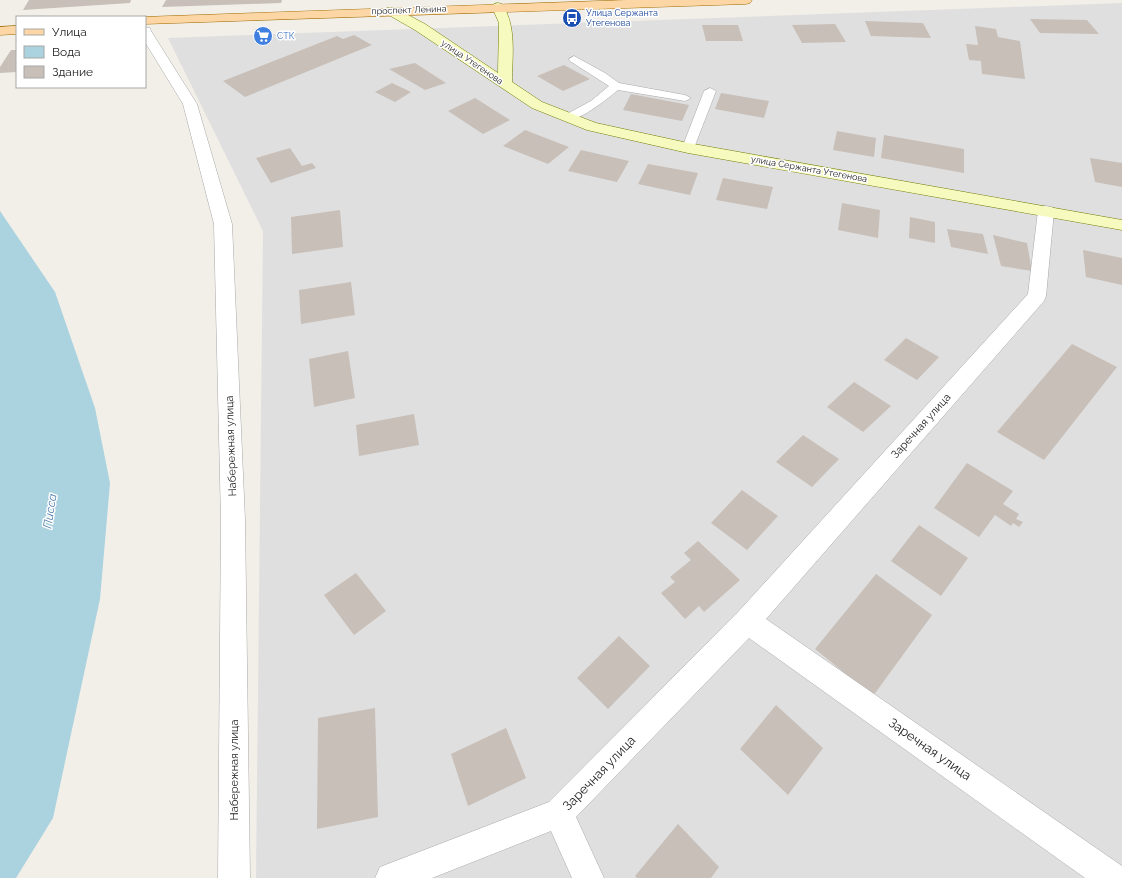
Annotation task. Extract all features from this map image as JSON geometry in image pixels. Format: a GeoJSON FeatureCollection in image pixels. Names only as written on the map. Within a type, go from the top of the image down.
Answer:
{"type":"FeatureCollection","features":[{"type":"Feature","properties":{"kind":"main road"},"geometry":{"type":"LineString","coordinates":[[341,14],[344,5],[349,0]]}},
{"type":"Feature","properties":{"kind":"main road","name":"проспект Ленина"},"geometry":{"type":"LineString","coordinates":[[146,20],[341,14],[498,7],[746,0]]}},
{"type":"Feature","properties":{"kind":"main road","name":"улица Утегенова"},"geometry":{"type":"LineString","coordinates":[[498,7],[505,23],[505,85]]}},
{"type":"Feature","properties":{"kind":"main road","name":"улица Утегенова"},"geometry":{"type":"LineString","coordinates":[[391,11],[420,27],[505,85]]}},
{"type":"Feature","properties":{"kind":"main road"},"geometry":{"type":"LineString","coordinates":[[0,31],[16,30]]}},
{"type":"Feature","properties":{"kind":"main road","name":"улица Сержанта Утегенова"},"geometry":{"type":"LineString","coordinates":[[505,85],[537,105],[592,127],[688,148],[1122,225]]}},
{"type":"Feature","properties":{"kind":"street","name":"Набережная улица"},"geometry":{"type":"LineString","coordinates":[[146,33],[190,104],[223,224],[233,520],[234,878]]}},
{"type":"Feature","properties":{"kind":"street","name":"Заречная улица"},"geometry":{"type":"LineString","coordinates":[[391,878],[559,814],[748,621],[1037,296],[1046,211]]}},
{"type":"Feature","properties":{"kind":"street","name":"Заречная улица"},"geometry":{"type":"LineString","coordinates":[[748,621],[1112,878]]}},
{"type":"Feature","properties":{"kind":"street"},"geometry":{"type":"LineString","coordinates":[[559,814],[588,878]]}},
{"type":"Feature","properties":{"kind":"lane"},"geometry":{"type":"LineString","coordinates":[[574,59],[616,86],[685,98]]}},
{"type":"Feature","properties":{"kind":"lane"},"geometry":{"type":"LineString","coordinates":[[567,118],[595,103],[616,86]]}},
{"type":"Feature","properties":{"kind":"lane"},"geometry":{"type":"LineString","coordinates":[[688,148],[710,91]]}},
{"type":"Feature","properties":{"kind":"shaded area"},"geometry":{"type":"Polygon","coordinates":[[[1122,3],[1122,878],[256,878],[263,231],[168,38],[1122,3]]]}},
{"type":"Feature","properties":{"kind":"water","name":"Писса"},"geometry":{"type":"Polygon","coordinates":[[[0,211],[55,292],[95,408],[110,483],[100,599],[53,818],[16,878],[0,878],[0,211]]]}},
{"type":"Feature","properties":{"kind":"building"},"geometry":{"type":"Polygon","coordinates":[[[29,0],[131,0],[130,3],[23,10],[29,0]]]}},
{"type":"Feature","properties":{"kind":"building"},"geometry":{"type":"Polygon","coordinates":[[[166,0],[282,0],[281,3],[162,7],[166,0]]]}},
{"type":"Feature","properties":{"kind":"building"},"geometry":{"type":"Polygon","coordinates":[[[1030,19],[1087,20],[1099,34],[1040,33],[1030,19]]]}},
{"type":"Feature","properties":{"kind":"building"},"geometry":{"type":"Polygon","coordinates":[[[865,21],[923,23],[931,38],[871,36],[865,21]]]}},
{"type":"Feature","properties":{"kind":"building"},"geometry":{"type":"Polygon","coordinates":[[[835,24],[846,42],[802,43],[792,25],[835,24]]]}},
{"type":"Feature","properties":{"kind":"building"},"geometry":{"type":"Polygon","coordinates":[[[702,25],[738,25],[743,41],[706,41],[702,25]]]}},
{"type":"Feature","properties":{"kind":"building"},"geometry":{"type":"Polygon","coordinates":[[[975,26],[996,29],[998,37],[1020,41],[1025,79],[982,74],[981,61],[969,60],[966,44],[978,45],[975,26]]]}},
{"type":"Feature","properties":{"kind":"building"},"geometry":{"type":"Polygon","coordinates":[[[354,35],[372,45],[245,97],[223,81],[337,36],[343,39],[354,35]]]}},
{"type":"Feature","properties":{"kind":"building"},"geometry":{"type":"Polygon","coordinates":[[[11,50],[16,50],[16,72],[0,73],[0,67],[11,50]]]}},
{"type":"Feature","properties":{"kind":"building"},"geometry":{"type":"Polygon","coordinates":[[[415,63],[446,83],[425,90],[389,69],[415,63]]]}},
{"type":"Feature","properties":{"kind":"building"},"geometry":{"type":"Polygon","coordinates":[[[564,65],[590,79],[563,91],[537,76],[564,65]]]}},
{"type":"Feature","properties":{"kind":"building"},"geometry":{"type":"Polygon","coordinates":[[[392,83],[411,92],[395,102],[375,92],[392,83]]]}},
{"type":"Feature","properties":{"kind":"building"},"geometry":{"type":"Polygon","coordinates":[[[721,93],[769,101],[764,118],[715,109],[721,93]]]}},
{"type":"Feature","properties":{"kind":"building"},"geometry":{"type":"Polygon","coordinates":[[[631,94],[689,105],[682,121],[623,110],[631,94]]]}},
{"type":"Feature","properties":{"kind":"building"},"geometry":{"type":"Polygon","coordinates":[[[475,98],[510,120],[483,134],[448,111],[475,98]]]}},
{"type":"Feature","properties":{"kind":"building"},"geometry":{"type":"Polygon","coordinates":[[[525,130],[569,147],[548,164],[503,146],[525,130]]]}},
{"type":"Feature","properties":{"kind":"building"},"geometry":{"type":"Polygon","coordinates":[[[837,131],[876,138],[874,157],[833,150],[837,131]]]}},
{"type":"Feature","properties":{"kind":"building"},"geometry":{"type":"Polygon","coordinates":[[[884,135],[964,149],[964,173],[881,158],[884,135]]]}},
{"type":"Feature","properties":{"kind":"building"},"geometry":{"type":"Polygon","coordinates":[[[290,148],[302,166],[312,163],[316,168],[271,183],[256,158],[290,148]]]}},
{"type":"Feature","properties":{"kind":"building"},"geometry":{"type":"Polygon","coordinates":[[[581,150],[629,161],[617,182],[568,171],[581,150]]]}},
{"type":"Feature","properties":{"kind":"building"},"geometry":{"type":"Polygon","coordinates":[[[1090,158],[1122,163],[1122,187],[1095,182],[1090,158]]]}},
{"type":"Feature","properties":{"kind":"building"},"geometry":{"type":"Polygon","coordinates":[[[648,164],[698,173],[690,195],[638,184],[648,164]]]}},
{"type":"Feature","properties":{"kind":"building"},"geometry":{"type":"Polygon","coordinates":[[[723,178],[773,187],[767,209],[716,200],[723,178]]]}},
{"type":"Feature","properties":{"kind":"building"},"geometry":{"type":"Polygon","coordinates":[[[842,203],[880,210],[878,238],[838,230],[842,203]]]}},
{"type":"Feature","properties":{"kind":"building"},"geometry":{"type":"Polygon","coordinates":[[[340,210],[343,247],[292,254],[291,217],[340,210]]]}},
{"type":"Feature","properties":{"kind":"building"},"geometry":{"type":"Polygon","coordinates":[[[910,217],[935,222],[935,243],[909,238],[910,217]]]}},
{"type":"Feature","properties":{"kind":"building"},"geometry":{"type":"Polygon","coordinates":[[[947,229],[983,234],[988,254],[951,247],[947,229]]]}},
{"type":"Feature","properties":{"kind":"building"},"geometry":{"type":"Polygon","coordinates":[[[993,235],[1027,243],[1032,271],[1001,266],[993,235]]]}},
{"type":"Feature","properties":{"kind":"building"},"geometry":{"type":"Polygon","coordinates":[[[1083,250],[1122,258],[1122,285],[1086,277],[1083,250]]]}},
{"type":"Feature","properties":{"kind":"building"},"geometry":{"type":"Polygon","coordinates":[[[351,282],[355,315],[301,324],[299,290],[351,282]]]}},
{"type":"Feature","properties":{"kind":"building"},"geometry":{"type":"Polygon","coordinates":[[[906,338],[939,357],[917,380],[884,360],[906,338]]]}},
{"type":"Feature","properties":{"kind":"building"},"geometry":{"type":"Polygon","coordinates":[[[1072,344],[1117,367],[1044,460],[997,432],[1072,344]]]}},
{"type":"Feature","properties":{"kind":"building"},"geometry":{"type":"Polygon","coordinates":[[[348,351],[355,398],[314,407],[309,359],[348,351]]]}},
{"type":"Feature","properties":{"kind":"building"},"geometry":{"type":"Polygon","coordinates":[[[854,382],[891,406],[863,432],[827,407],[854,382]]]}},
{"type":"Feature","properties":{"kind":"building"},"geometry":{"type":"Polygon","coordinates":[[[414,414],[419,445],[359,456],[356,425],[414,414]]]}},
{"type":"Feature","properties":{"kind":"building"},"geometry":{"type":"Polygon","coordinates":[[[803,435],[839,459],[812,487],[776,462],[803,435]]]}},
{"type":"Feature","properties":{"kind":"building"},"geometry":{"type":"Polygon","coordinates":[[[967,463],[1013,491],[1003,504],[1019,514],[1016,519],[1023,522],[1019,527],[1013,523],[1011,526],[995,515],[979,537],[934,508],[967,463]]]}},
{"type":"Feature","properties":{"kind":"building"},"geometry":{"type":"Polygon","coordinates":[[[742,490],[778,516],[747,550],[711,523],[742,490]]]}},
{"type":"Feature","properties":{"kind":"building"},"geometry":{"type":"Polygon","coordinates":[[[919,525],[968,558],[941,596],[891,561],[919,525]]]}},
{"type":"Feature","properties":{"kind":"building"},"geometry":{"type":"Polygon","coordinates":[[[698,541],[740,580],[704,612],[699,606],[685,619],[661,593],[675,582],[670,577],[691,560],[684,553],[698,541]]]}},
{"type":"Feature","properties":{"kind":"building"},"geometry":{"type":"Polygon","coordinates":[[[356,573],[386,611],[354,635],[324,595],[356,573]]]}},
{"type":"Feature","properties":{"kind":"building"},"geometry":{"type":"Polygon","coordinates":[[[876,574],[932,615],[873,696],[815,649],[876,574]]]}},
{"type":"Feature","properties":{"kind":"building"},"geometry":{"type":"Polygon","coordinates":[[[619,636],[650,666],[608,709],[577,678],[619,636]]]}},
{"type":"Feature","properties":{"kind":"building"},"geometry":{"type":"Polygon","coordinates":[[[776,705],[823,748],[788,795],[740,749],[776,705]]]}},
{"type":"Feature","properties":{"kind":"building"},"geometry":{"type":"Polygon","coordinates":[[[375,708],[378,817],[317,829],[318,718],[375,708]]]}},
{"type":"Feature","properties":{"kind":"building"},"geometry":{"type":"Polygon","coordinates":[[[506,728],[526,778],[468,806],[451,754],[506,728]]]}},
{"type":"Feature","properties":{"kind":"building"},"geometry":{"type":"Polygon","coordinates":[[[678,824],[719,867],[711,878],[637,878],[635,876],[678,824]]]}},
{"type":"Feature","properties":{"kind":"place","name":"Улица Сержанта Утегенова"},"geometry":{"type":"Point","coordinates":[572,18]}},
{"type":"Feature","properties":{"kind":"place","name":"СТК"},"geometry":{"type":"Point","coordinates":[263,36]}}]}
